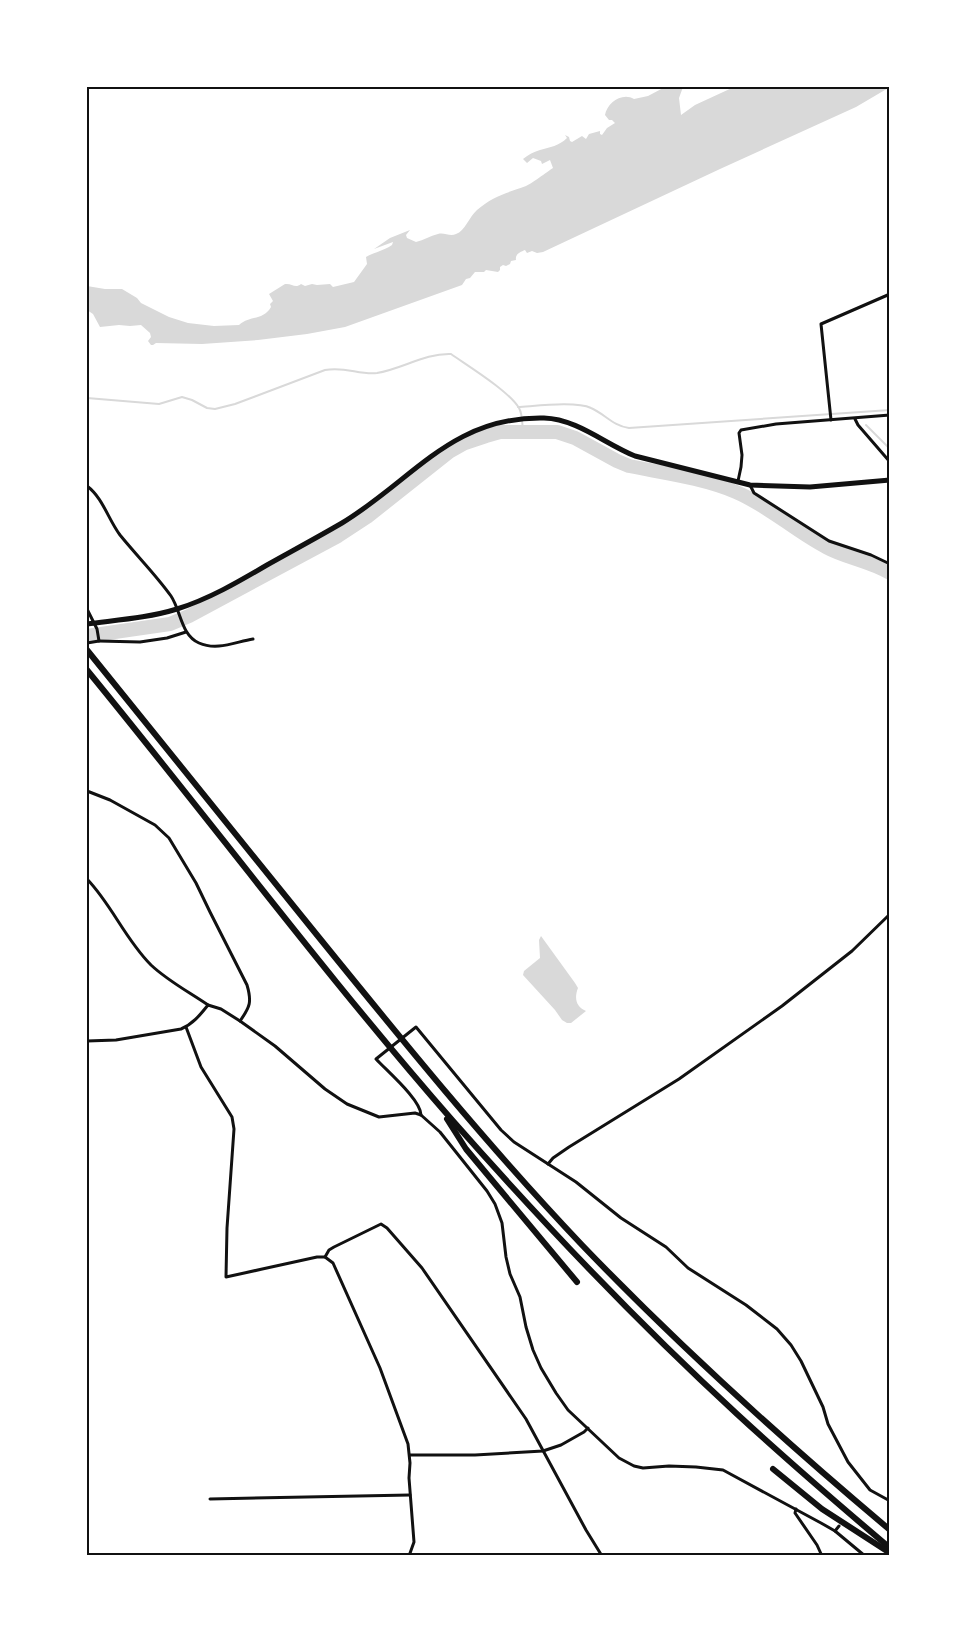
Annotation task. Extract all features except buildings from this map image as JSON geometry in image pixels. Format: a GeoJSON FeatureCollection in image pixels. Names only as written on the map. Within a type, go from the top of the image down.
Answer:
{"type":"FeatureCollection","features":[{"type":"Feature","properties":{"kind":"highway"},"geometry":{"type":"LineString","coordinates":[[88,650],[401,1039],[527,1185],[654,1318],[746,1405],[890,1530]]}},
{"type":"Feature","properties":{"kind":"highway"},"geometry":{"type":"LineString","coordinates":[[87,670],[266,896],[435,1099],[518,1194],[646,1327],[737,1414],[890,1548]]}},
{"type":"Feature","properties":{"kind":"highway"},"geometry":{"type":"LineString","coordinates":[[435,1099],[466,1149],[577,1282]]}},
{"type":"Feature","properties":{"kind":"highway"},"geometry":{"type":"LineString","coordinates":[[772,1469],[822,1509],[890,1552]]}},
{"type":"Feature","properties":{"kind":"main road"},"geometry":{"type":"LineString","coordinates":[[87,624],[95,626],[179,612],[236,583],[342,523],[365,508],[433,454],[459,438],[495,424],[516,419],[561,420],[578,426],[635,456],[750,485],[810,487],[890,480]]}},
{"type":"Feature","properties":{"kind":"street"},"geometry":{"type":"LineString","coordinates":[[831,419],[821,324],[890,294]]}},
{"type":"Feature","properties":{"kind":"street"},"geometry":{"type":"LineString","coordinates":[[738,482],[741,467],[739,433],[741,430],[776,424],[890,416]]}},
{"type":"Feature","properties":{"kind":"street"},"geometry":{"type":"LineString","coordinates":[[855,418],[858,425],[890,462]]}},
{"type":"Feature","properties":{"kind":"street"},"geometry":{"type":"LineString","coordinates":[[750,485],[754,494],[818,535],[890,564]]}},
{"type":"Feature","properties":{"kind":"street"},"geometry":{"type":"LineString","coordinates":[[87,486],[100,499],[113,525],[171,596],[186,632],[192,639],[213,647],[253,639]]}},
{"type":"Feature","properties":{"kind":"street"},"geometry":{"type":"LineString","coordinates":[[87,609],[99,639]]}},
{"type":"Feature","properties":{"kind":"street"},"geometry":{"type":"LineString","coordinates":[[87,643],[99,639],[140,642],[167,638],[186,632]]}},
{"type":"Feature","properties":{"kind":"street"},"geometry":{"type":"LineString","coordinates":[[87,791],[110,800],[155,825],[169,838],[196,882],[247,985],[250,995],[249,1006],[240,1021]]}},
{"type":"Feature","properties":{"kind":"street"},"geometry":{"type":"LineString","coordinates":[[87,879],[126,934],[161,974],[208,1005],[221,1009],[240,1021],[347,1104],[379,1117],[409,1113],[421,1115],[440,1132],[495,1204],[502,1223],[510,1274],[520,1297],[533,1350],[556,1393],[568,1410],[619,1458],[643,1468],[669,1466],[723,1470],[835,1531],[865,1556]]}},
{"type":"Feature","properties":{"kind":"street"},"geometry":{"type":"LineString","coordinates":[[548,1164],[569,1147],[679,1079],[782,1006],[852,951],[890,914]]}},
{"type":"Feature","properties":{"kind":"street"},"geometry":{"type":"LineString","coordinates":[[87,1041],[157,1034],[186,1027],[196,1020],[208,1005]]}},
{"type":"Feature","properties":{"kind":"street"},"geometry":{"type":"LineString","coordinates":[[186,1027],[201,1067],[232,1117],[234,1129],[226,1277],[317,1257],[325,1257],[333,1263],[380,1368],[405,1433],[410,1455],[409,1478],[414,1542],[409,1556]]}},
{"type":"Feature","properties":{"kind":"street"},"geometry":{"type":"LineString","coordinates":[[421,1115],[422,1112],[406,1090],[376,1059],[416,1027],[501,1130],[514,1142],[576,1182],[621,1218],[666,1247],[688,1268],[746,1305],[777,1329],[801,1361],[823,1407],[828,1424],[848,1462],[870,1490],[890,1501]]}},
{"type":"Feature","properties":{"kind":"street"},"geometry":{"type":"LineString","coordinates":[[325,1257],[334,1247],[381,1224],[387,1228],[441,1294],[526,1419],[602,1556]]}},
{"type":"Feature","properties":{"kind":"street"},"geometry":{"type":"LineString","coordinates":[[410,1455],[475,1455],[543,1451],[561,1445],[588,1428]]}},
{"type":"Feature","properties":{"kind":"street"},"geometry":{"type":"LineString","coordinates":[[865,1496],[870,1490]]}},
{"type":"Feature","properties":{"kind":"street"},"geometry":{"type":"LineString","coordinates":[[210,1499],[410,1495]]}},
{"type":"Feature","properties":{"kind":"street"},"geometry":{"type":"LineString","coordinates":[[796,1509],[795,1513],[818,1545],[822,1556]]}},
{"type":"Feature","properties":{"kind":"street"},"geometry":{"type":"LineString","coordinates":[[835,1531],[839,1526]]}},
{"type":"Feature","properties":{"kind":"shaded area"},"geometry":{"type":"Polygon","coordinates":[[[665,87],[683,87],[679,98],[681,115],[695,105],[734,87],[890,87],[856,107],[543,252],[527,253],[525,250],[517,255],[516,260],[500,267],[498,272],[486,270],[475,272],[462,285],[345,327],[258,340],[151,345],[148,341],[151,337],[150,333],[141,325],[100,327],[93,314],[87,310],[87,286],[122,289],[141,303],[169,317],[188,323],[214,326],[239,325],[268,311],[273,301],[269,294],[285,284],[305,286],[330,284],[333,287],[354,282],[367,264],[366,257],[392,245],[393,242],[374,249],[390,238],[410,230],[406,235],[407,238],[416,242],[438,234],[454,235],[483,205],[500,195],[528,185],[553,168],[550,160],[542,164],[541,161],[533,158],[527,163],[523,159],[527,156],[561,143],[567,138],[565,135],[572,142],[582,136],[586,139],[589,134],[600,131],[602,135],[615,123],[605,115],[612,103],[625,97],[634,99],[648,96],[665,87]]]}},
{"type":"Feature","properties":{"kind":"shaded area"},"geometry":{"type":"Polygon","coordinates":[[[541,936],[578,988],[577,1002],[586,1011],[571,1023],[562,1020],[523,975],[524,971],[540,958],[539,940],[541,936]]]}},
{"type":"Feature","properties":{"kind":"waterway"},"geometry":{"type":"LineString","coordinates":[[87,398],[159,404],[182,397],[215,409],[235,404],[325,370],[339,369],[377,373],[432,356],[451,354],[488,379],[514,401],[521,414],[523,432]]}},
{"type":"Feature","properties":{"kind":"waterway"},"geometry":{"type":"LineString","coordinates":[[518,407],[556,404],[584,406],[596,410],[618,425],[629,428],[890,410]]}},
{"type":"Feature","properties":{"kind":"waterway"},"geometry":{"type":"LineString","coordinates":[[866,425],[890,449]]}},
{"type":"Feature","properties":{"kind":"waterway"},"geometry":{"type":"LineString","coordinates":[[87,636],[170,624],[189,616],[338,536],[367,517],[449,452],[465,443],[500,432],[557,432],[575,438],[629,466],[683,476],[723,487],[760,504],[826,547],[890,573]]}}]}
